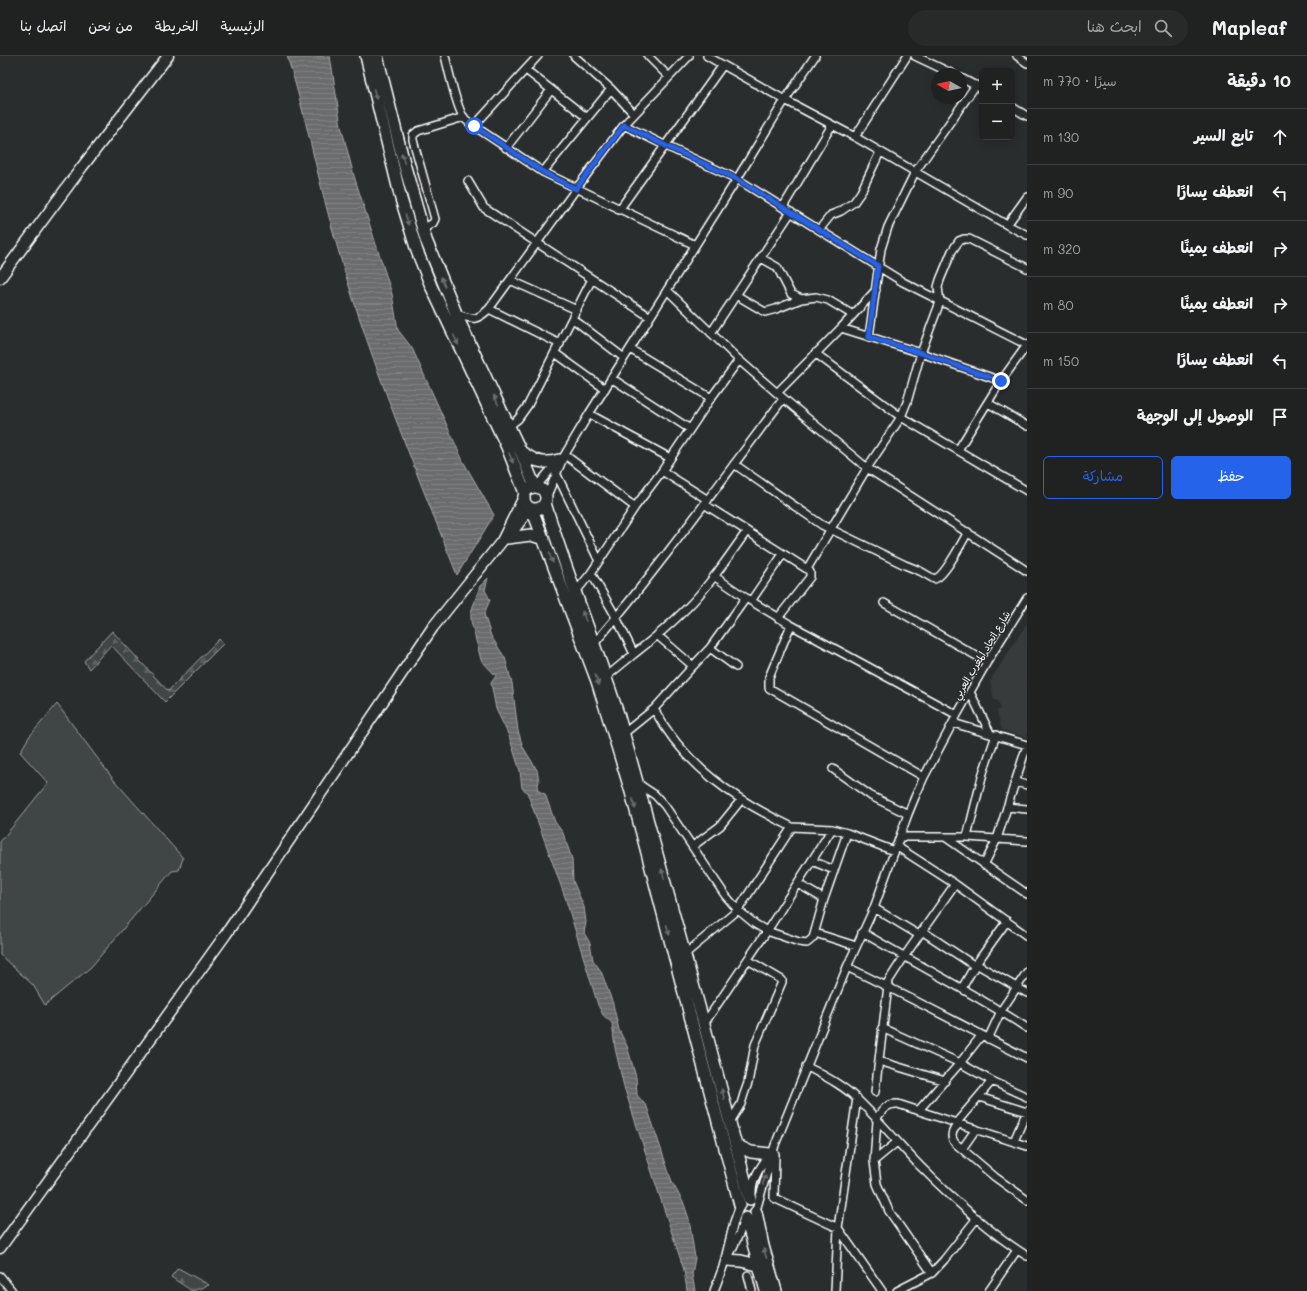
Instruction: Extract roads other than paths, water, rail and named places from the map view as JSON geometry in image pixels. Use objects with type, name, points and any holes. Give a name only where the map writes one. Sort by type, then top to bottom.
[{"type":"main road","points":[[366,56],[401,199],[417,251],[431,286],[507,447],[530,491]]},
{"type":"main road","points":[[376,56],[423,229],[456,314],[528,467],[530,491],[526,504],[531,508],[544,538],[597,681],[631,792],[748,1208],[763,1246],[776,1291]]},
{"type":"main road","points":[[521,452],[533,460],[542,462],[550,462],[562,457]]},
{"type":"main road","points":[[530,491],[544,491],[545,501],[555,536],[606,677],[623,734],[685,954],[736,1145],[758,1265],[766,1291]]},
{"type":"main road","points":[[531,508],[539,508],[545,501]]},
{"type":"main road","points":[[504,540],[531,535],[544,538]]},
{"type":"main road","points":[[736,1145],[751,1152],[772,1151]]},
{"type":"main road","points":[[725,1263],[741,1261],[758,1265]]},
{"type":"street","points":[[0,278],[168,56]]},
{"type":"street","points":[[445,56],[450,80],[464,117],[474,126],[543,172],[695,246]]},
{"type":"street","points":[[474,126],[538,56]]},
{"type":"street","points":[[574,56],[611,89],[634,114]]},
{"type":"street","points":[[648,56],[669,77]]},
{"type":"street","points":[[456,314],[472,318],[480,317],[489,309],[624,125],[689,56]]},
{"type":"street","points":[[707,56],[855,137],[1007,225],[1027,235]]},
{"type":"street","points":[[545,501],[562,457],[785,100],[815,56]]},
{"type":"street","points":[[855,137],[907,56]]},
{"type":"street","points":[[915,56],[940,68]]},
{"type":"street","points":[[1017,56],[1027,63]]},
{"type":"street","points":[[619,210],[723,66]]},
{"type":"street","points":[[526,70],[586,118]]},
{"type":"street","points":[[869,337],[878,266],[881,249],[888,227],[915,172],[979,87],[967,81]]},
{"type":"street","points":[[543,172],[611,89]]},
{"type":"street","points":[[506,148],[551,90]]},
{"type":"street","points":[[1015,109],[1027,116]]},
{"type":"street","points":[[423,229],[433,223],[435,219],[413,140],[414,135],[418,131],[464,117]]},
{"type":"street","points":[[624,125],[737,179],[903,282],[1027,345],[1001,381],[958,450]]},
{"type":"street","points":[[783,207],[832,125]]},
{"type":"street","points":[[819,230],[831,215],[841,211],[854,202],[861,192],[880,152]]},
{"type":"street","points":[[468,181],[484,208],[650,317]]},
{"type":"street","points":[[1007,225],[1027,197]]},
{"type":"street","points":[[711,333],[791,212]]},
{"type":"street","points":[[807,569],[867,468],[901,417],[907,402],[921,353],[940,302],[938,287],[942,274],[952,251],[959,241],[969,239],[1027,268]]},
{"type":"street","points":[[761,258],[777,267],[791,294],[801,299]]},
{"type":"street","points":[[509,426],[518,419],[528,405],[556,353],[592,279]]},
{"type":"street","points":[[510,280],[577,310]]},
{"type":"street","points":[[667,290],[739,360],[776,393],[867,468],[1027,571]]},
{"type":"street","points":[[776,393],[841,328],[876,290]]},
{"type":"street","points":[[736,295],[765,312],[801,299],[816,297],[828,300],[853,315]]},
{"type":"street","points":[[489,309],[560,344]]},
{"type":"street","points":[[573,319],[624,358]]},
{"type":"street","points":[[841,328],[921,353],[1001,381]]},
{"type":"street","points":[[630,349],[711,398]]},
{"type":"street","points":[[556,353],[604,389]]},
{"type":"street","points":[[815,353],[901,417],[1027,491]]},
{"type":"street","points":[[576,593],[739,360]]},
{"type":"street","points":[[611,378],[690,429]]},
{"type":"street","points":[[594,644],[706,502],[784,399]]},
{"type":"street","points":[[988,403],[1027,426]]},
{"type":"street","points":[[589,414],[670,458]]},
{"type":"street","points":[[504,540],[530,491],[562,457]]},
{"type":"street","points":[[562,457],[635,507]]},
{"type":"street","points":[[734,464],[822,525],[936,579],[940,577],[968,532]]},
{"type":"street","points":[[662,471],[747,531],[810,572],[810,577],[778,618]]},
{"type":"street","points":[[556,473],[599,561]]},
{"type":"street","points":[[0,1248],[226,934],[433,627],[531,508]]},
{"type":"street","points":[[606,677],[688,607],[714,576],[747,531]]},
{"type":"street","points":[[623,734],[654,709],[710,648],[783,554]]},
{"type":"street","points":[[591,573],[616,617],[634,654]]},
{"type":"street","points":[[714,576],[790,625],[957,715]]},
{"type":"street","name":"شارع اتحاد المغرب العربي","points":[[772,1151],[847,967],[874,908],[908,814],[924,777],[987,662],[1027,598]]},
{"type":"street","points":[[884,604],[987,662]]},
{"type":"street","points":[[790,625],[769,677],[769,688],[924,777]]},
{"type":"street","points":[[657,635],[694,666]]},
{"type":"street","points":[[710,648],[736,667]]},
{"type":"street","points":[[967,837],[993,734],[970,692]]},
{"type":"street","points":[[654,709],[672,737],[713,780],[765,815],[792,827],[832,829],[895,849],[955,884],[1027,936]]},
{"type":"street","points":[[953,723],[1027,745],[997,839],[984,865]]},
{"type":"street","points":[[833,769],[871,796],[908,814]]},
{"type":"street","points":[[637,782],[655,795],[665,806],[693,846],[724,895],[738,910],[755,924],[767,931],[799,942],[805,943],[811,940],[815,933],[824,899],[847,833]]},
{"type":"street","points":[[1015,782],[1027,786]]},
{"type":"street","points":[[693,846],[720,826],[741,800]]},
{"type":"street","points":[[1007,807],[1027,809]]},
{"type":"street","points":[[685,954],[738,910],[792,827]]},
{"type":"street","points":[[704,1024],[798,884],[832,829]]},
{"type":"street","points":[[900,837],[967,837],[1027,841]]},
{"type":"street","points":[[944,837],[1027,894]]},
{"type":"street","points":[[812,861],[834,870]]},
{"type":"street","points":[[798,884],[824,899]]},
{"type":"street","points":[[875,1092],[887,986],[904,957],[955,884]]},
{"type":"street","points":[[874,908],[976,965],[1018,986],[1027,993]]},
{"type":"street","points":[[962,988],[976,965],[1007,921]]},
{"type":"street","points":[[862,932],[904,957],[962,988],[1027,1028]]},
{"type":"street","points":[[815,933],[856,946]]},
{"type":"street","points":[[730,1122],[741,1104],[748,1083],[755,1045],[782,982],[782,980],[775,975],[748,960]]},
{"type":"street","points":[[847,967],[1027,1058]]},
{"type":"street","points":[[919,1110],[985,1037],[1027,972]]},
{"type":"street","points":[[882,1028],[960,1063],[1027,1098]]},
{"type":"street","points":[[879,1061],[945,1081]]},
{"type":"street","points":[[806,1066],[837,1084],[857,1098],[921,1167],[977,1218],[1016,1250],[1027,1256]]},
{"type":"street","points":[[992,1081],[954,1128],[952,1137],[962,1149],[995,1177],[1027,1200]]},
{"type":"street","points":[[979,1097],[1027,1111],[1014,1141]]},
{"type":"street","points":[[835,1291],[838,1228],[857,1098]]},
{"type":"street","points":[[932,1273],[889,1211],[877,1184],[874,1173],[876,1120],[890,1104],[898,1104],[1027,1146]]},
{"type":"street","points":[[962,1149],[976,1129]]},
{"type":"street","points":[[874,1161],[897,1142]]},
{"type":"street","points":[[714,1291],[725,1263],[734,1222],[748,1208],[772,1151]]},
{"type":"street","points":[[772,1151],[774,1198],[838,1228],[882,1291]]},
{"type":"street","points":[[897,1291],[932,1273],[977,1218]]},
{"type":"street","points":[[988,1291],[1016,1250]]},
{"type":"street","points":[[748,1275],[752,1291]]},
{"type":"street","points":[[0,1276],[12,1291]]}]
